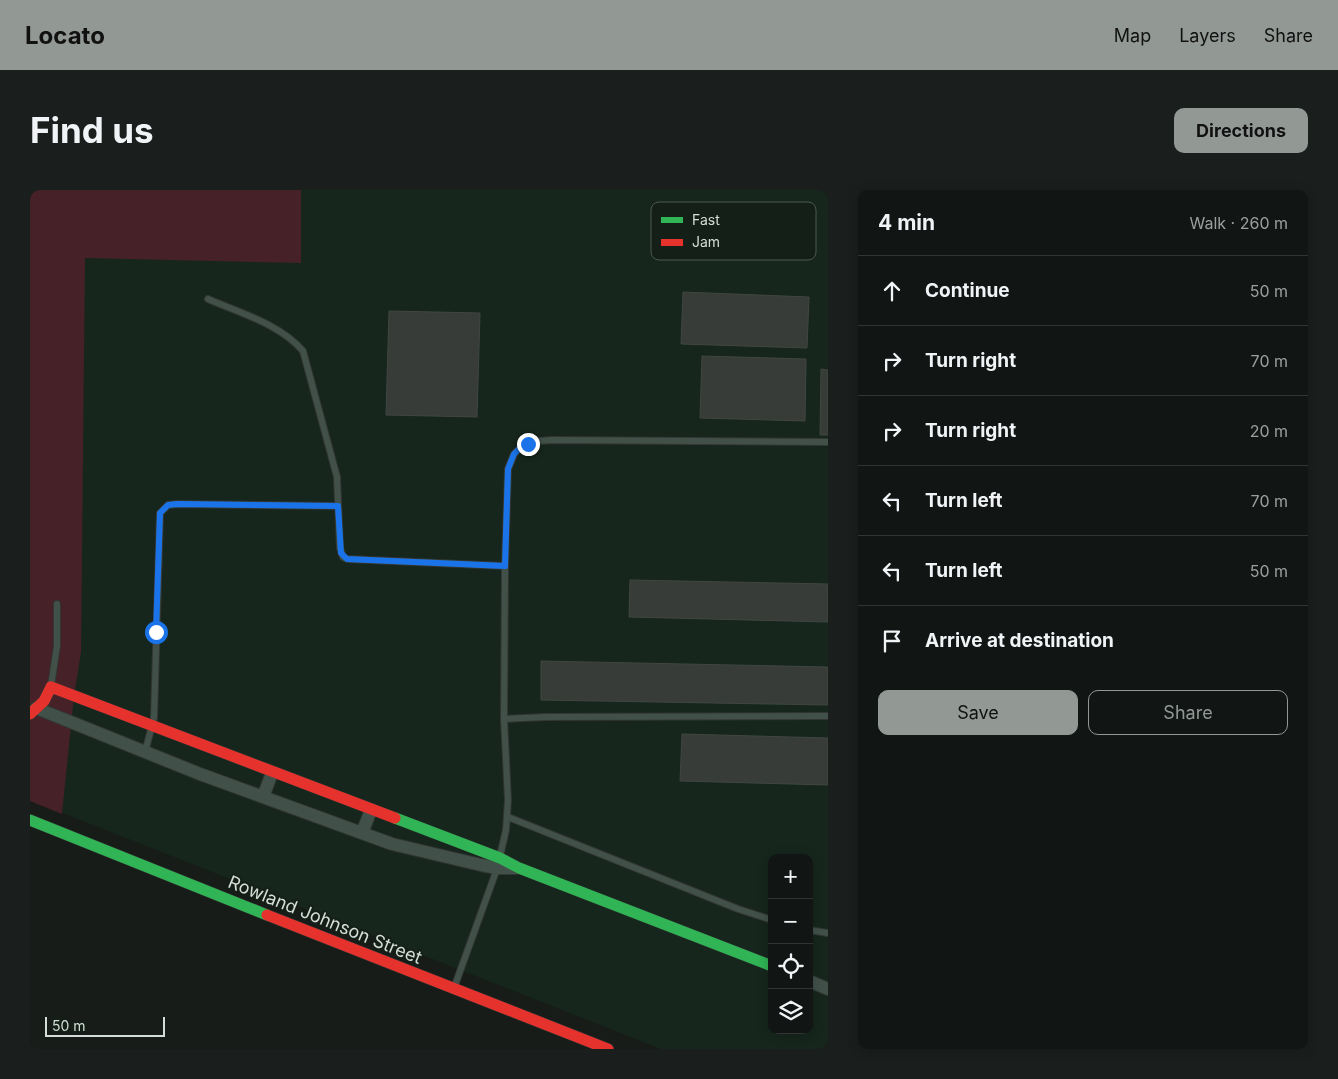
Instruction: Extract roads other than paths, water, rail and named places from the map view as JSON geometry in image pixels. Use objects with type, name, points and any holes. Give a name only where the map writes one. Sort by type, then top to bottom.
[{"type":"street","points":[[499,863],[371,810],[51,687],[44,701],[33,711],[399,846],[519,868],[768,964]]},
{"type":"street","points":[[263,797],[272,773]]},
{"type":"street","points":[[362,833],[371,810]]},
{"type":"street","name":"Rowland Johnson Street","points":[[30,820],[454,990],[608,1049]]},
{"type":"street","points":[[813,983],[828,989]]},
{"type":"lane","points":[[208,299],[275,328],[296,343],[303,351],[336,472],[341,553],[347,559],[505,566]]},
{"type":"lane","points":[[454,990],[499,863],[508,817],[504,719],[505,566],[508,469],[514,454],[521,447],[528,444],[552,440],[828,442]]},
{"type":"lane","points":[[145,752],[154,718],[156,696],[160,513],[168,505],[177,504],[338,506]]},
{"type":"lane","points":[[51,687],[57,646],[58,604]]},
{"type":"lane","points":[[504,719],[555,717],[828,716]]},
{"type":"lane","points":[[508,817],[738,909],[768,919]]},
{"type":"lane","points":[[813,931],[828,933]]}]
